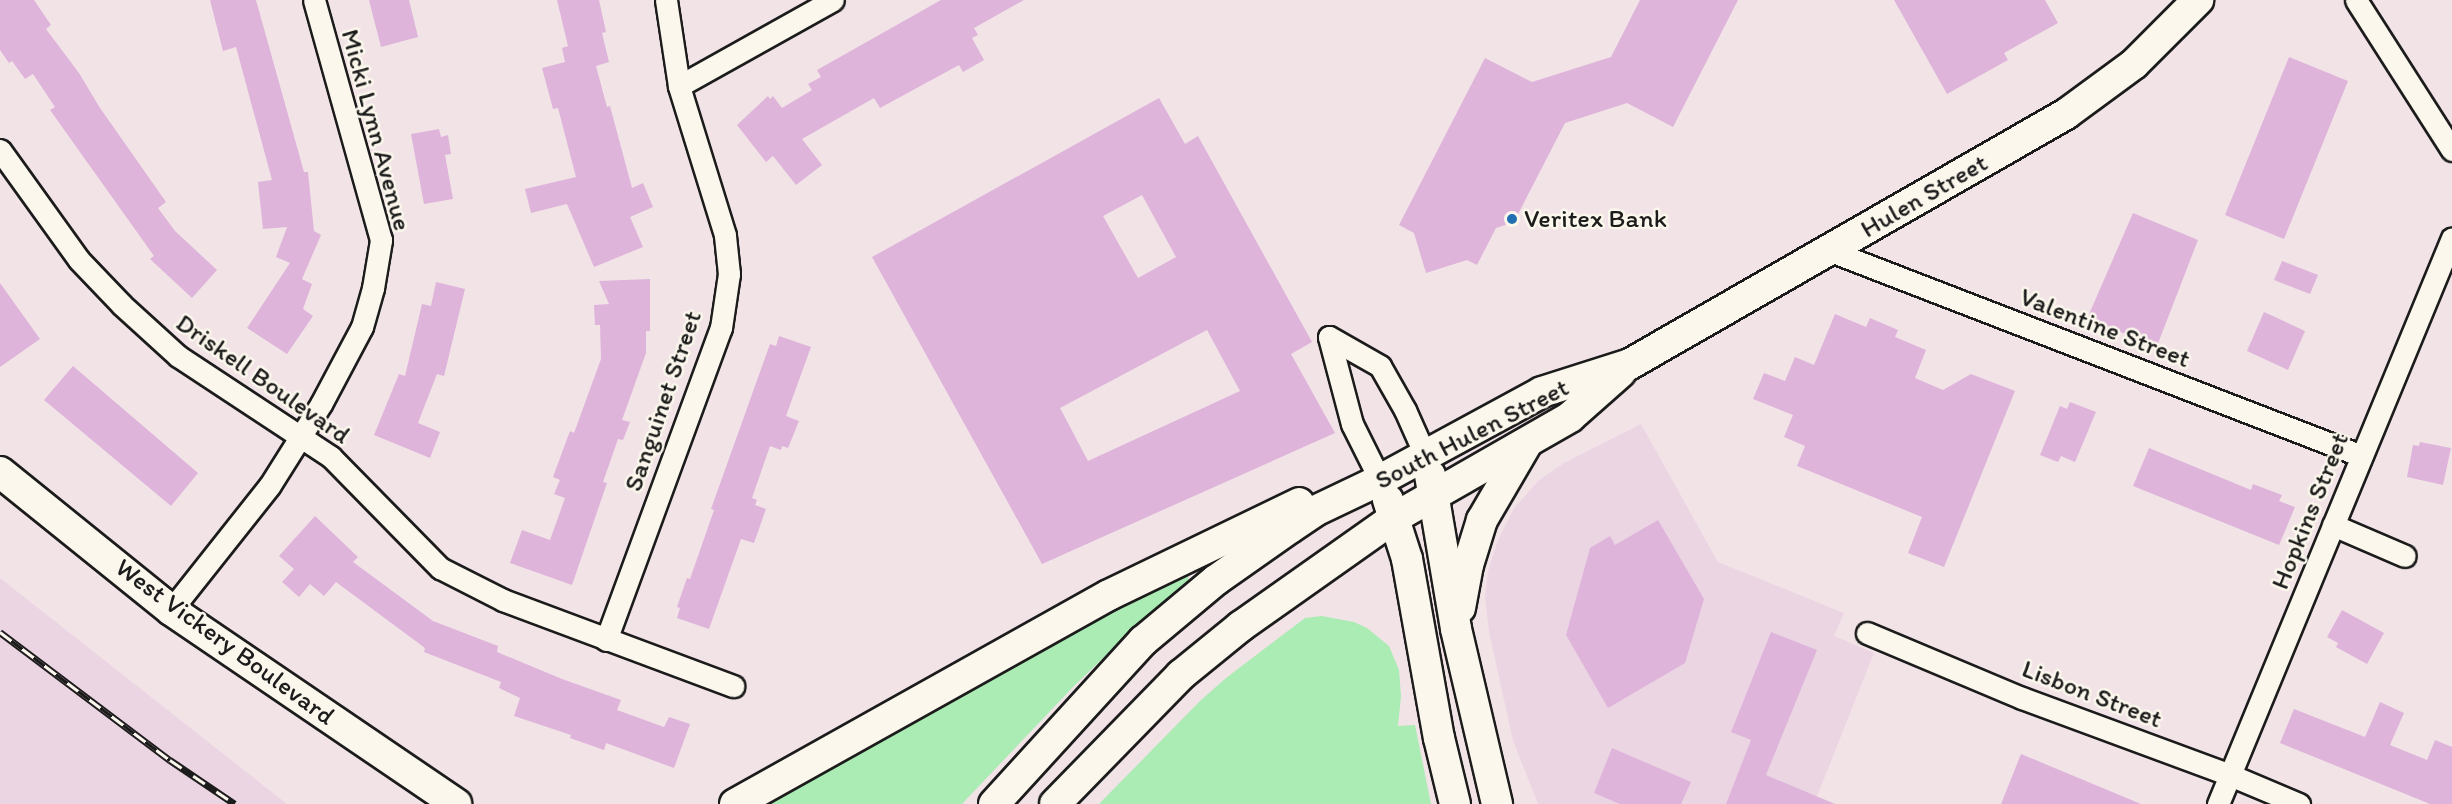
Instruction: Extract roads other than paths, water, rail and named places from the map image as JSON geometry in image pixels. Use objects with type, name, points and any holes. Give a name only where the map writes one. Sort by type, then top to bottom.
[{"type":"main road","name":"Hulen Street","points":[[1629,364],[2066,114],[2134,64],[2198,0]]},
{"type":"main road","name":"South Hulen Street","points":[[1056,804],[1138,717],[1203,656],[1241,626],[1394,518],[1570,417],[1629,364]]},
{"type":"main road","name":"South Hulen Street","points":[[994,804],[1143,641],[1207,587],[1315,511],[1380,480],[1542,392],[1629,364]]},
{"type":"main road","points":[[1456,628],[1468,565],[1482,520],[1527,442]]},
{"type":"main road","points":[[1425,455],[1434,494],[1456,628],[1497,804]]},
{"type":"main road","name":"West Vickery Boulevard","points":[[0,472],[171,610],[456,804]]},
{"type":"main road","points":[[735,804],[1109,595],[1313,496],[1380,480],[1407,559],[1439,738],[1455,804]]},
{"type":"street","name":"Micki Lynn Avenue","points":[[171,610],[270,485],[300,438],[362,327],[374,288],[381,240],[314,0]]},
{"type":"street","name":"Sanguinet Street","points":[[606,640],[721,328],[729,274],[725,235],[679,86],[666,0]]},
{"type":"street","points":[[679,86],[833,0]]},
{"type":"street","points":[[2356,0],[2452,150]]},
{"type":"street","name":"Driskell Boulevard","points":[[0,150],[79,260],[122,305],[178,356],[332,457],[440,568],[503,600],[733,686]]},
{"type":"street","name":"Hopkins Street","points":[[2218,804],[2452,238]]},
{"type":"street","name":"Valentine Street","points":[[1828,250],[2361,456]]},
{"type":"street","points":[[1380,480],[1352,424],[1329,337],[1380,366],[1405,410],[1425,455]]},
{"type":"street","points":[[2333,525],[2404,556]]},
{"type":"street","name":"Lisbon Street","points":[[1867,633],[2022,698],[2230,775],[2299,804]]},
{"type":"railway","points":[[0,632],[170,760],[235,804]]},
{"type":"place","name":"Veritex Bank","points":[[1512,219]]}]
